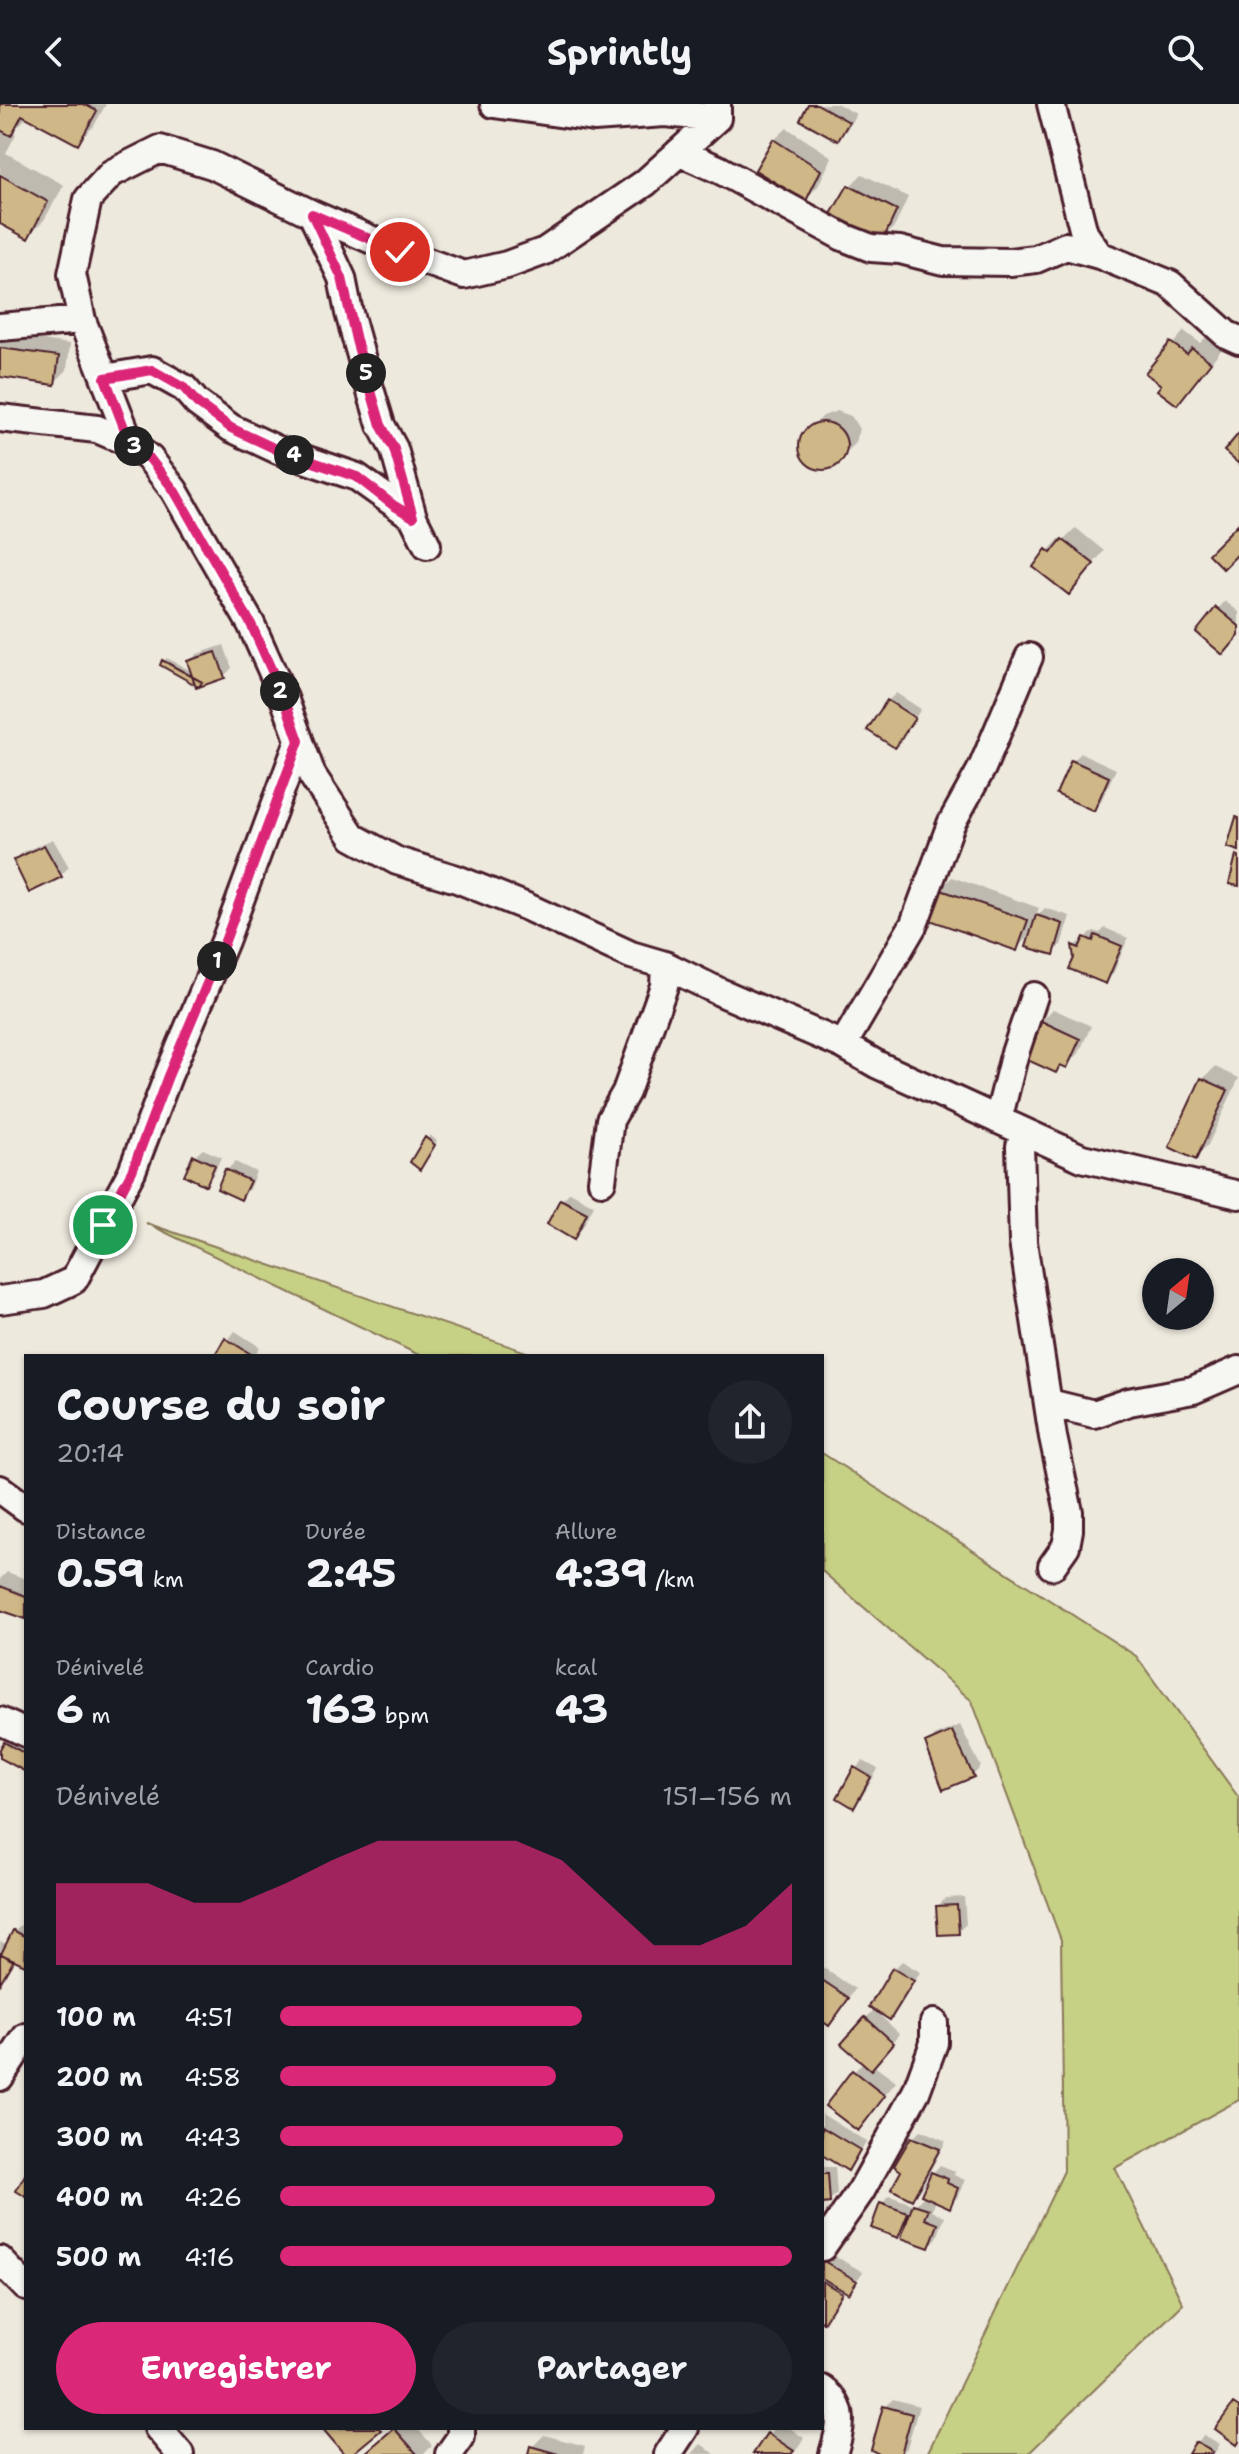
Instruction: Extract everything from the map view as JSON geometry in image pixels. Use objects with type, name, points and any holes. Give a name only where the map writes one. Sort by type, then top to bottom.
[{"type":"street","points":[[494,104],[594,118],[717,111]]},
{"type":"street","points":[[1051,104],[1084,233],[1099,255]]},
{"type":"street","points":[[130,443],[82,320],[72,274],[88,199],[112,173],[160,149],[212,165],[312,214],[400,252],[464,275],[507,265],[545,251],[645,183],[717,111]]},
{"type":"street","points":[[679,152],[720,170],[843,237],[871,248],[900,250],[943,261],[1010,262],[1036,259],[1066,246],[1099,255],[1170,284],[1226,334],[1239,340]]},
{"type":"street","points":[[312,214],[342,278],[378,414],[394,449],[413,517],[427,545]]},
{"type":"street","points":[[0,327],[82,320]]},
{"type":"street","points":[[105,378],[152,370],[184,388],[197,403],[231,428],[278,450],[357,477],[413,517]]},
{"type":"street","points":[[0,418],[97,429],[130,443],[150,459],[174,490],[251,624],[284,698],[312,775],[353,837],[397,861],[457,879],[631,955],[665,965],[1082,1158],[1239,1195]]},
{"type":"street","points":[[843,1045],[914,924],[951,824],[982,768],[1029,657]]},
{"type":"street","points":[[0,1300],[44,1294],[74,1280],[89,1253],[132,1171],[225,941],[299,741]]},
{"type":"street","points":[[602,1181],[610,1120],[626,1092],[660,999],[665,965]]},
{"type":"street","points":[[998,1120],[1014,1056],[1034,996]]},
{"type":"street","points":[[1025,1134],[1020,1146],[1023,1242],[1053,1437],[1069,1512],[1066,1546],[1052,1566]]},
{"type":"street","points":[[1049,1403],[1094,1414],[1129,1402],[1193,1390],[1239,1370]]},
{"type":"street","points":[[0,1489],[24,1507]]},
{"type":"street","points":[[0,1721],[24,1732]]},
{"type":"street","points":[[824,2244],[861,2191],[916,2092],[934,2043],[934,2023]]},
{"type":"street","points":[[0,2077],[24,2040]]},
{"type":"street","points":[[0,2260],[24,2285]]},
{"type":"street","points":[[824,2391],[832,2397],[839,2411],[841,2427],[833,2454]]},
{"type":"street","points":[[160,2430],[180,2454]]},
{"type":"street","points":[[449,2454],[461,2437],[461,2430]]},
{"type":"street","points":[[668,2454],[684,2430]]},
{"type":"green space","points":[[146,1223],[532,1354],[417,1354]]},
{"type":"green space","points":[[824,1454],[1136,1656],[1239,1798],[1239,2100],[1115,2168],[1183,2304],[1028,2454],[927,2454],[1064,2171],[1061,1940],[972,1701],[824,1573]]},
{"type":"building","points":[[0,104],[84,104],[97,111],[78,145],[22,115],[11,136],[0,130]]},
{"type":"building","points":[[808,104],[817,104],[849,122],[838,141],[800,120]]},
{"type":"building","points":[[773,139],[821,170],[806,201],[755,170]]},
{"type":"building","points":[[0,175],[48,202],[28,239],[0,224]]},
{"type":"building","points":[[848,185],[897,210],[883,240],[831,214]]},
{"type":"building","points":[[1170,342],[1187,354],[1192,348],[1211,362],[1177,405],[1157,390],[1161,385],[1145,373]]},
{"type":"building","points":[[0,348],[59,356],[55,385],[0,377]]},
{"type":"building","points":[[823,422],[840,429],[847,446],[840,463],[823,470],[806,463],[799,446],[806,429]]},
{"type":"building","points":[[1239,433],[1239,464],[1224,451]]},
{"type":"building","points":[[1239,523],[1239,553],[1223,569],[1208,554]]},
{"type":"building","points":[[1062,539],[1094,564],[1069,595],[1033,567],[1046,549],[1051,553]]},
{"type":"building","points":[[1216,607],[1239,626],[1239,636],[1223,655],[1196,632]]},
{"type":"building","points":[[216,652],[225,678],[196,688],[187,661]]},
{"type":"building","points":[[162,660],[202,682],[199,687],[160,665]]},
{"type":"building","points":[[887,700],[915,718],[895,748],[867,730]]},
{"type":"building","points":[[1071,760],[1109,777],[1094,811],[1056,794]]},
{"type":"building","points":[[1236,817],[1239,818],[1239,851],[1227,847]]},
{"type":"building","points":[[44,845],[62,877],[29,893],[13,860]]},
{"type":"building","points":[[1236,855],[1239,856],[1239,886],[1229,884]]},
{"type":"building","points":[[938,889],[1028,920],[1017,951],[927,919]]},
{"type":"building","points":[[1036,915],[1063,924],[1054,955],[1026,947]]},
{"type":"building","points":[[1095,935],[1122,946],[1106,984],[1069,969],[1074,958],[1072,945],[1079,948],[1084,937],[1093,941]]},
{"type":"building","points":[[1039,1020],[1080,1039],[1067,1068],[1060,1065],[1056,1073],[1023,1058]]},
{"type":"building","points":[[1201,1078],[1228,1090],[1196,1160],[1169,1147]]},
{"type":"building","points":[[425,1137],[435,1145],[420,1170],[410,1162]]},
{"type":"building","points":[[193,1155],[215,1165],[206,1186],[184,1175]]},
{"type":"building","points":[[225,1169],[250,1181],[241,1200],[217,1189]]},
{"type":"building","points":[[560,1199],[587,1213],[574,1240],[547,1224]]},
{"type":"building","points":[[225,1338],[251,1354],[215,1354]]},
{"type":"building","points":[[0,1586],[24,1595],[24,1618],[0,1610]]},
{"type":"building","points":[[952,1731],[974,1777],[943,1790],[925,1743]]},
{"type":"building","points":[[4,1742],[24,1753],[24,1771],[0,1758]]},
{"type":"building","points":[[854,1767],[871,1777],[854,1808],[837,1798]]},
{"type":"building","points":[[957,1905],[959,1934],[938,1935],[936,1906]]},
{"type":"building","points":[[13,1930],[24,1936],[24,1965],[1,1954]]},
{"type":"building","points":[[0,1953],[13,1961],[0,1983]]},
{"type":"building","points":[[892,1968],[914,1981],[890,2020],[869,2007]]},
{"type":"building","points":[[824,1981],[849,1998],[829,2026],[824,2022]]},
{"type":"building","points":[[865,2017],[894,2043],[871,2070],[841,2044]]},
{"type":"building","points":[[852,2070],[885,2096],[858,2131],[825,2106]]},
{"type":"building","points":[[824,2128],[860,2150],[848,2171],[824,2156]]},
{"type":"building","points":[[911,2137],[940,2149],[912,2200],[891,2189],[901,2171],[894,2166]]},
{"type":"building","points":[[931,2172],[948,2179],[947,2183],[958,2188],[950,2208],[921,2195]]},
{"type":"building","points":[[824,2174],[828,2174],[830,2203],[824,2204]]},
{"type":"building","points":[[24,2177],[24,2196],[16,2191]]},
{"type":"building","points":[[880,2203],[908,2213],[898,2238],[871,2228]]},
{"type":"building","points":[[913,2204],[929,2209],[925,2219],[938,2224],[929,2248],[901,2238]]},
{"type":"building","points":[[824,2261],[857,2281],[849,2294],[824,2279]]},
{"type":"building","points":[[824,2282],[842,2293],[824,2321]]},
{"type":"building","points":[[1233,2404],[1239,2408],[1237,2445],[1215,2429]]},
{"type":"building","points":[[883,2406],[912,2414],[901,2454],[879,2454],[871,2450]]},
{"type":"building","points":[[324,2430],[381,2430],[352,2454],[344,2454]]},
{"type":"building","points":[[392,2430],[396,2430],[417,2454],[364,2454]]},
{"type":"building","points":[[767,2433],[794,2451],[791,2454],[753,2454]]},
{"type":"building","points":[[1195,2442],[1213,2452],[1212,2454],[1188,2454]]},
{"type":"building","points":[[530,2446],[558,2454],[528,2454]]},
{"type":"route","points":[[103,1225],[132,1171],[225,941],[299,741],[284,698],[251,624],[174,490],[150,459],[130,443],[105,378],[152,370],[184,388],[197,403],[231,428],[278,450],[357,477],[413,517],[394,449],[381,425],[342,278],[312,214],[400,252]]}]
